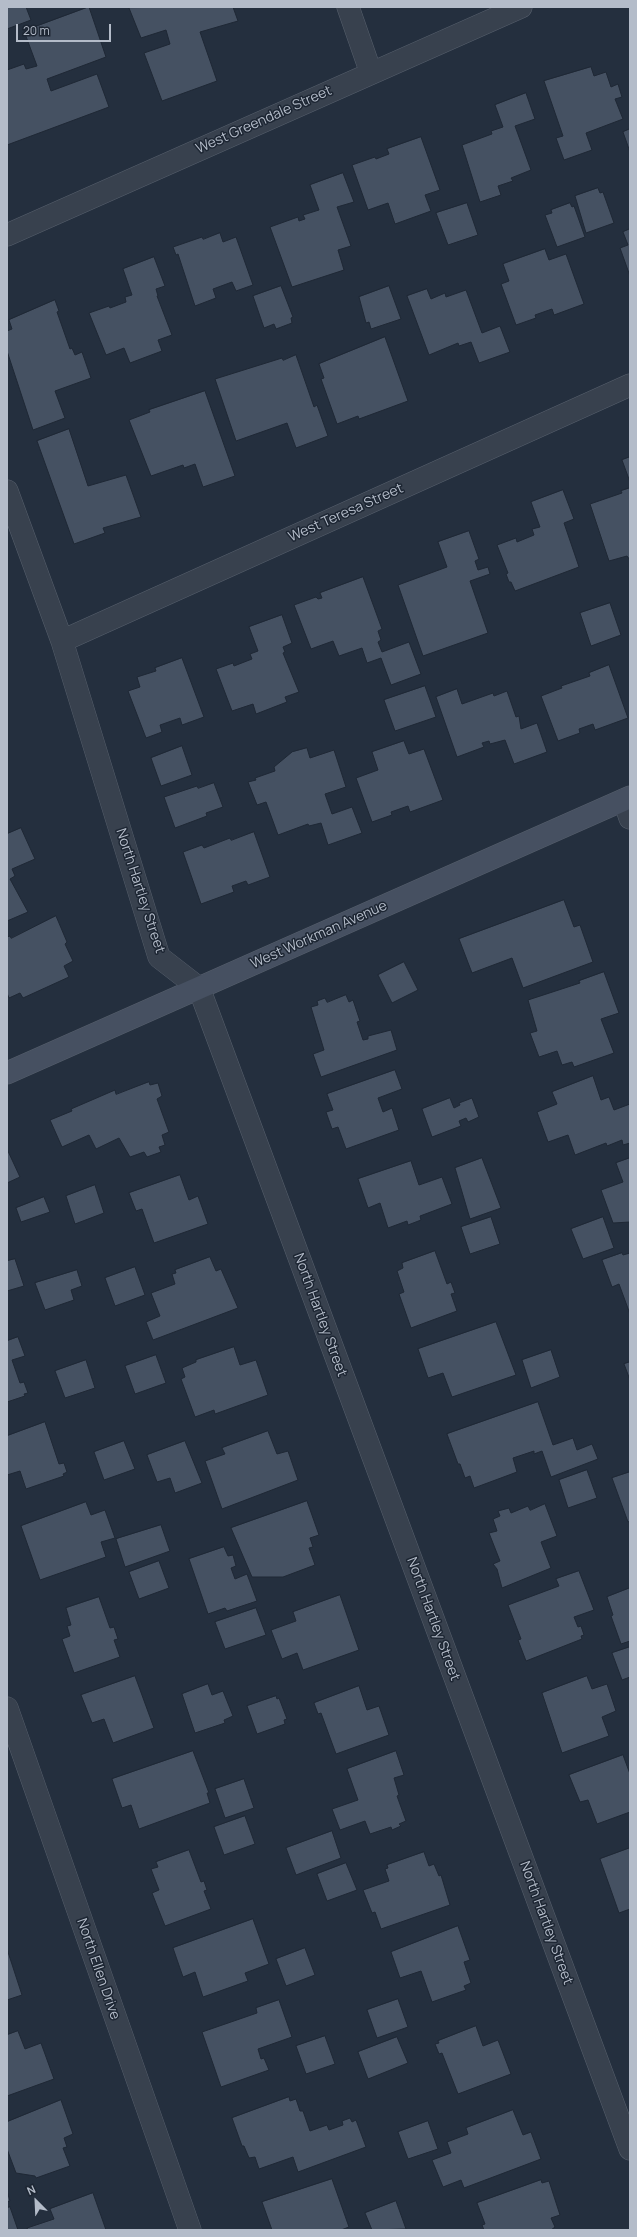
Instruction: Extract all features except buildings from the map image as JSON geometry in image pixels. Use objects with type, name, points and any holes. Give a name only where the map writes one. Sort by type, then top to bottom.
[{"type":"street","points":[[348,7],[371,73]]},
{"type":"street","name":"West Greendale Street","points":[[7,234],[521,7]]},
{"type":"street","name":"West Teresa Street","points":[[62,641],[630,385]]},
{"type":"street","name":"North Hartley Street","points":[[7,491],[62,641],[159,957],[199,988],[630,2149]]},
{"type":"street","name":"West Workman Avenue","points":[[7,1073],[199,988],[628,805]]},
{"type":"street","name":"North Ellen Drive","points":[[7,1708],[190,2230]]}]
